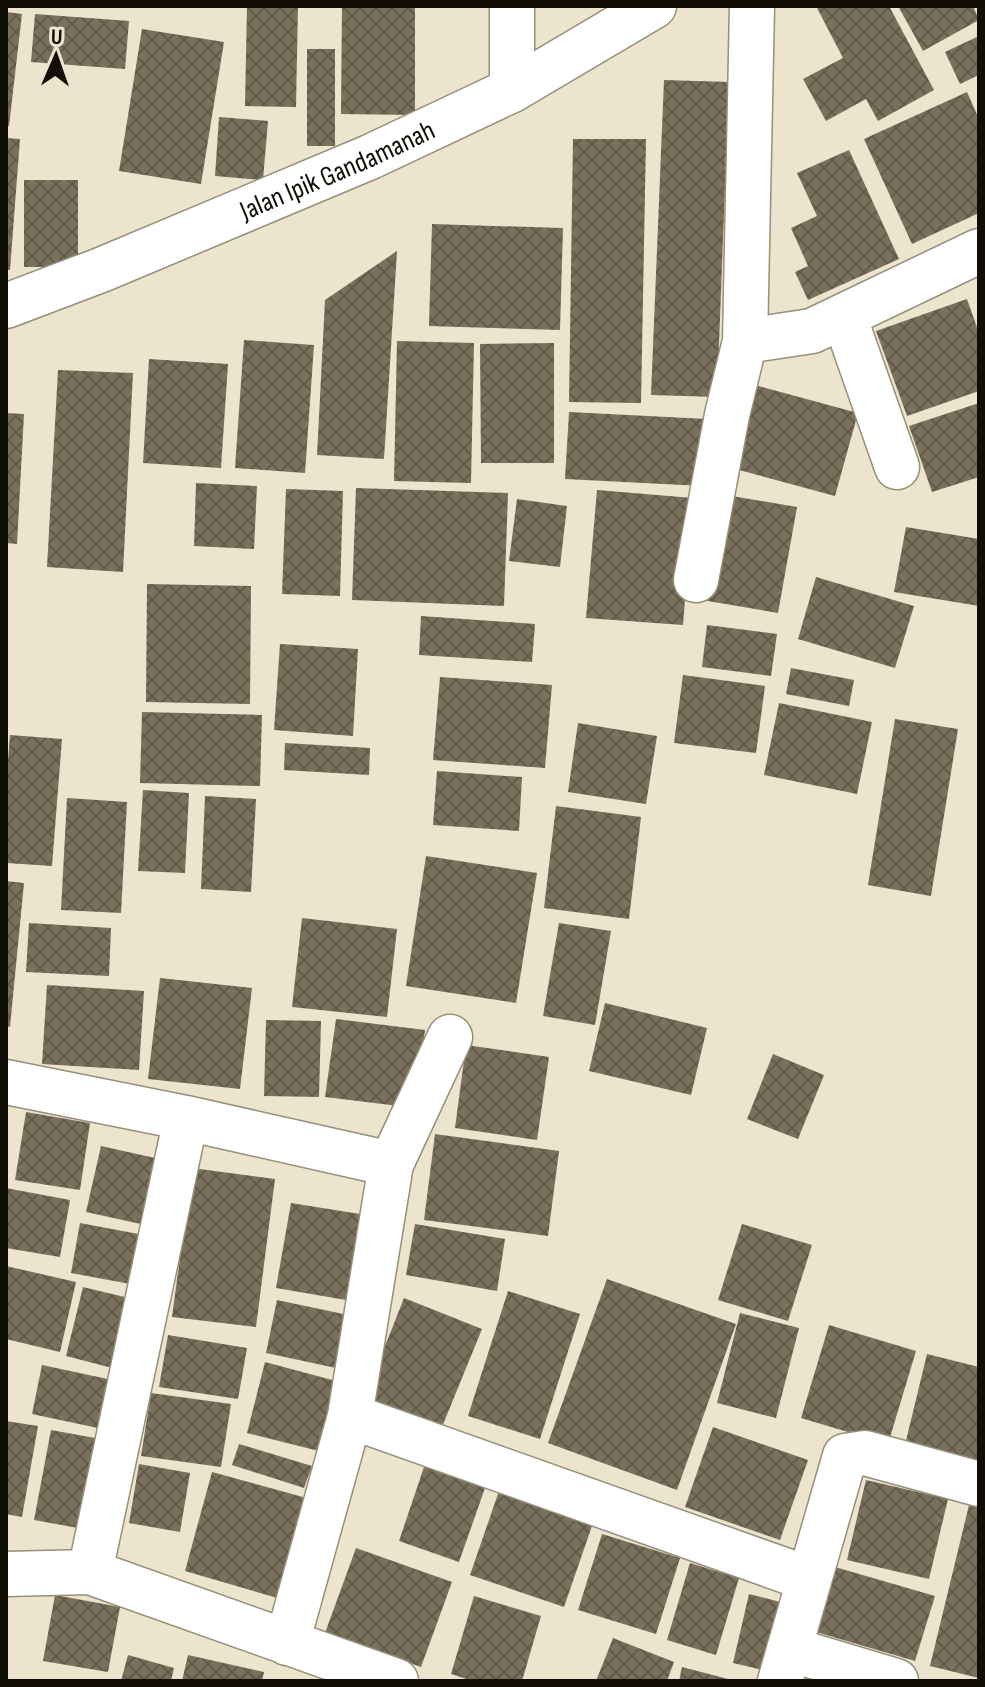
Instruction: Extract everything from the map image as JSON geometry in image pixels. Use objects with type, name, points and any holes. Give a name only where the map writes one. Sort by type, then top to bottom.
[{"type":"street","points":[[512,6],[512,90]]},
{"type":"street","name":"Jalan Ipik Gandamanah","points":[[6,306],[101,270],[370,157],[512,90],[654,6]]},
{"type":"street","points":[[696,580],[727,415],[745,341],[752,6]]},
{"type":"street","points":[[745,341],[812,331],[979,251]]},
{"type":"street","points":[[844,316],[897,467]]},
{"type":"street","points":[[287,1643],[350,1416],[391,1164],[450,1037]]},
{"type":"street","points":[[6,1082],[391,1164]]},
{"type":"street","points":[[90,1572],[186,1118]]},
{"type":"street","points":[[350,1416],[809,1579]]},
{"type":"street","points":[[896,1681],[785,1665],[845,1456],[865,1453],[979,1484]]},
{"type":"street","points":[[6,1574],[90,1572],[396,1681]]},
{"type":"building","points":[[247,6],[298,6],[296,107],[245,106]]},
{"type":"building","points":[[342,6],[415,6],[415,115],[341,114]]},
{"type":"building","points":[[816,6],[889,6],[934,90],[878,121],[866,99],[826,121],[803,79],[843,58]]},
{"type":"building","points":[[898,6],[973,6],[979,20],[923,51]]},
{"type":"building","points":[[6,12],[22,14],[9,126],[6,126]]},
{"type":"building","points":[[35,14],[129,21],[125,69],[31,62]]},
{"type":"building","points":[[142,29],[224,42],[201,184],[119,171]]},
{"type":"building","points":[[979,36],[979,75],[960,84],[945,52]]},
{"type":"building","points":[[307,49],[335,49],[335,146],[307,146]]},
{"type":"building","points":[[664,80],[729,82],[717,397],[651,395]]},
{"type":"building","points":[[967,92],[979,119],[979,213],[912,244],[864,139]]},
{"type":"building","points":[[219,117],[268,121],[263,180],[215,176]]},
{"type":"building","points":[[6,138],[20,139],[10,270],[6,270]]},
{"type":"building","points":[[573,139],[646,139],[641,403],[569,402]]},
{"type":"building","points":[[849,150],[899,259],[808,300],[795,272],[808,266],[791,228],[817,216],[797,173]]},
{"type":"building","points":[[24,180],[78,180],[78,267],[24,267]]},
{"type":"building","points":[[432,224],[563,228],[560,330],[429,326]]},
{"type":"building","points":[[397,251],[384,459],[317,455],[325,300]]},
{"type":"building","points":[[967,299],[979,333],[979,391],[907,416],[876,331]]},
{"type":"building","points":[[244,340],[314,345],[305,473],[235,468]]},
{"type":"building","points":[[397,341],[474,343],[471,483],[394,481]]},
{"type":"building","points":[[554,343],[554,463],[481,463],[480,344]]},
{"type":"building","points":[[149,359],[228,364],[221,468],[143,463]]},
{"type":"building","points":[[58,370],[133,373],[123,572],[47,567]]},
{"type":"building","points":[[755,385],[858,413],[835,496],[732,468]]},
{"type":"building","points":[[979,403],[979,477],[932,492],[909,426]]},
{"type":"building","points":[[569,412],[707,419],[703,486],[565,479]]},
{"type":"building","points":[[6,413],[24,414],[17,544],[6,543]]},
{"type":"building","points":[[196,483],[257,486],[254,549],[194,546]]},
{"type":"building","points":[[356,488],[508,493],[504,606],[352,600]]},
{"type":"building","points":[[286,489],[343,491],[340,596],[282,594]]},
{"type":"building","points":[[597,490],[693,498],[683,625],[586,618]]},
{"type":"building","points":[[720,494],[797,507],[778,613],[702,600]]},
{"type":"building","points":[[517,499],[567,506],[560,567],[509,561]]},
{"type":"building","points":[[906,527],[979,539],[979,606],[894,592]]},
{"type":"building","points":[[816,577],[914,606],[895,668],[798,639]]},
{"type":"building","points":[[147,584],[251,586],[250,704],[146,702]]},
{"type":"building","points":[[421,616],[535,624],[532,662],[419,655]]},
{"type":"building","points":[[707,625],[777,634],[771,676],[702,667]]},
{"type":"building","points":[[280,644],[358,649],[353,736],[274,730]]},
{"type":"building","points":[[791,668],[854,680],[849,706],[786,694]]},
{"type":"building","points":[[683,675],[765,686],[756,753],[674,743]]},
{"type":"building","points":[[440,677],[552,685],[545,768],[433,760]]},
{"type":"building","points":[[779,703],[872,722],[857,794],[764,775]]},
{"type":"building","points":[[142,712],[262,715],[260,786],[140,783]]},
{"type":"building","points":[[895,719],[958,729],[931,896],[868,885]]},
{"type":"building","points":[[578,723],[657,736],[646,804],[568,792]]},
{"type":"building","points":[[10,735],[62,739],[52,866],[6,863],[6,786]]},
{"type":"building","points":[[285,743],[370,748],[369,775],[284,770]]},
{"type":"building","points":[[437,771],[522,777],[519,831],[433,825]]},
{"type":"building","points":[[143,790],[189,793],[185,873],[138,871]]},
{"type":"building","points":[[205,796],[256,799],[251,892],[201,889]]},
{"type":"building","points":[[67,798],[127,802],[121,913],[61,910]]},
{"type":"building","points":[[556,806],[641,817],[629,919],[544,908]]},
{"type":"building","points":[[426,856],[537,873],[516,1003],[406,986]]},
{"type":"building","points":[[6,881],[24,883],[10,1027],[6,1026]]},
{"type":"building","points":[[302,918],[397,929],[387,1017],[292,1007]]},
{"type":"building","points":[[29,923],[111,928],[109,976],[26,972]]},
{"type":"building","points":[[559,923],[611,931],[595,1025],[543,1016]]},
{"type":"building","points":[[160,978],[252,988],[240,1089],[148,1079]]},
{"type":"building","points":[[47,985],[144,991],[139,1070],[42,1064]]},
{"type":"building","points":[[605,1003],[707,1028],[691,1095],[589,1071]]},
{"type":"building","points":[[336,1019],[425,1030],[415,1108],[325,1097]]},
{"type":"building","points":[[266,1020],[321,1021],[319,1097],[264,1096]]},
{"type":"building","points":[[466,1045],[549,1057],[537,1140],[455,1128]]},
{"type":"building","points":[[773,1054],[824,1075],[798,1139],[747,1119]]},
{"type":"building","points":[[26,1112],[90,1123],[80,1190],[15,1180]]},
{"type":"building","points":[[435,1134],[559,1151],[548,1236],[424,1220]]},
{"type":"building","points":[[101,1146],[164,1160],[150,1226],[86,1212]]},
{"type":"building","points":[[192,1168],[275,1179],[256,1327],[172,1317]]},
{"type":"building","points":[[6,1188],[70,1200],[60,1257],[6,1248]]},
{"type":"building","points":[[291,1203],[360,1214],[346,1300],[276,1288]]},
{"type":"building","points":[[80,1223],[149,1236],[141,1286],[71,1273]]},
{"type":"building","points":[[415,1224],[505,1239],[497,1291],[406,1275]]},
{"type":"building","points":[[742,1224],[812,1245],[788,1321],[718,1300]]},
{"type":"building","points":[[6,1266],[76,1282],[60,1352],[6,1339]]},
{"type":"building","points":[[607,1279],[736,1324],[677,1490],[548,1443]]},
{"type":"building","points":[[83,1287],[137,1300],[120,1370],[66,1356]]},
{"type":"building","points":[[508,1291],[580,1314],[540,1439],[468,1416]]},
{"type":"building","points":[[404,1298],[482,1329],[442,1427],[365,1397]]},
{"type":"building","points":[[277,1300],[348,1315],[336,1368],[266,1353]]},
{"type":"building","points":[[740,1313],[799,1328],[776,1418],[717,1403]]},
{"type":"building","points":[[829,1325],[916,1351],[888,1444],[801,1418]]},
{"type":"building","points":[[168,1335],[247,1348],[238,1399],[159,1387]]},
{"type":"building","points":[[927,1354],[979,1367],[979,1468],[904,1449]]},
{"type":"building","points":[[265,1362],[336,1381],[319,1451],[247,1433]]},
{"type":"building","points":[[42,1365],[117,1381],[107,1430],[32,1414]]},
{"type":"building","points":[[151,1393],[231,1404],[221,1467],[141,1456]]},
{"type":"building","points":[[6,1421],[38,1426],[22,1517],[6,1514]]},
{"type":"building","points":[[713,1427],[808,1460],[780,1540],[685,1507]]},
{"type":"building","points":[[51,1430],[106,1440],[89,1530],[34,1520]]},
{"type":"building","points":[[239,1444],[312,1466],[304,1488],[232,1465]]},
{"type":"building","points":[[139,1464],[190,1473],[180,1532],[129,1523]]},
{"type":"building","points":[[424,1467],[485,1488],[459,1562],[399,1541]]},
{"type":"building","points":[[212,1472],[310,1499],[281,1599],[185,1571]]},
{"type":"building","points":[[866,1480],[948,1499],[929,1579],[847,1560]]},
{"type":"building","points":[[499,1491],[593,1523],[564,1607],[470,1575]]},
{"type":"building","points":[[969,1505],[979,1508],[979,1678],[930,1666]]},
{"type":"building","points":[[602,1534],[680,1558],[656,1634],[578,1610]]},
{"type":"building","points":[[356,1548],[452,1582],[421,1667],[325,1633]]},
{"type":"building","points":[[690,1563],[739,1578],[716,1655],[667,1640]]},
{"type":"building","points":[[835,1567],[935,1596],[915,1661],[816,1632]]},
{"type":"building","points":[[749,1594],[788,1604],[772,1672],[733,1663]]},
{"type":"building","points":[[55,1595],[120,1607],[108,1672],[43,1661]]},
{"type":"building","points":[[474,1596],[541,1616],[522,1681],[473,1681],[451,1674]]},
{"type":"building","points":[[613,1638],[674,1662],[667,1681],[596,1681]]},
{"type":"building","points":[[128,1655],[174,1668],[171,1681],[121,1681]]},
{"type":"building","points":[[188,1655],[264,1672],[262,1681],[182,1681]]},
{"type":"building","points":[[682,1667],[732,1680],[732,1681],[679,1681]]}]
